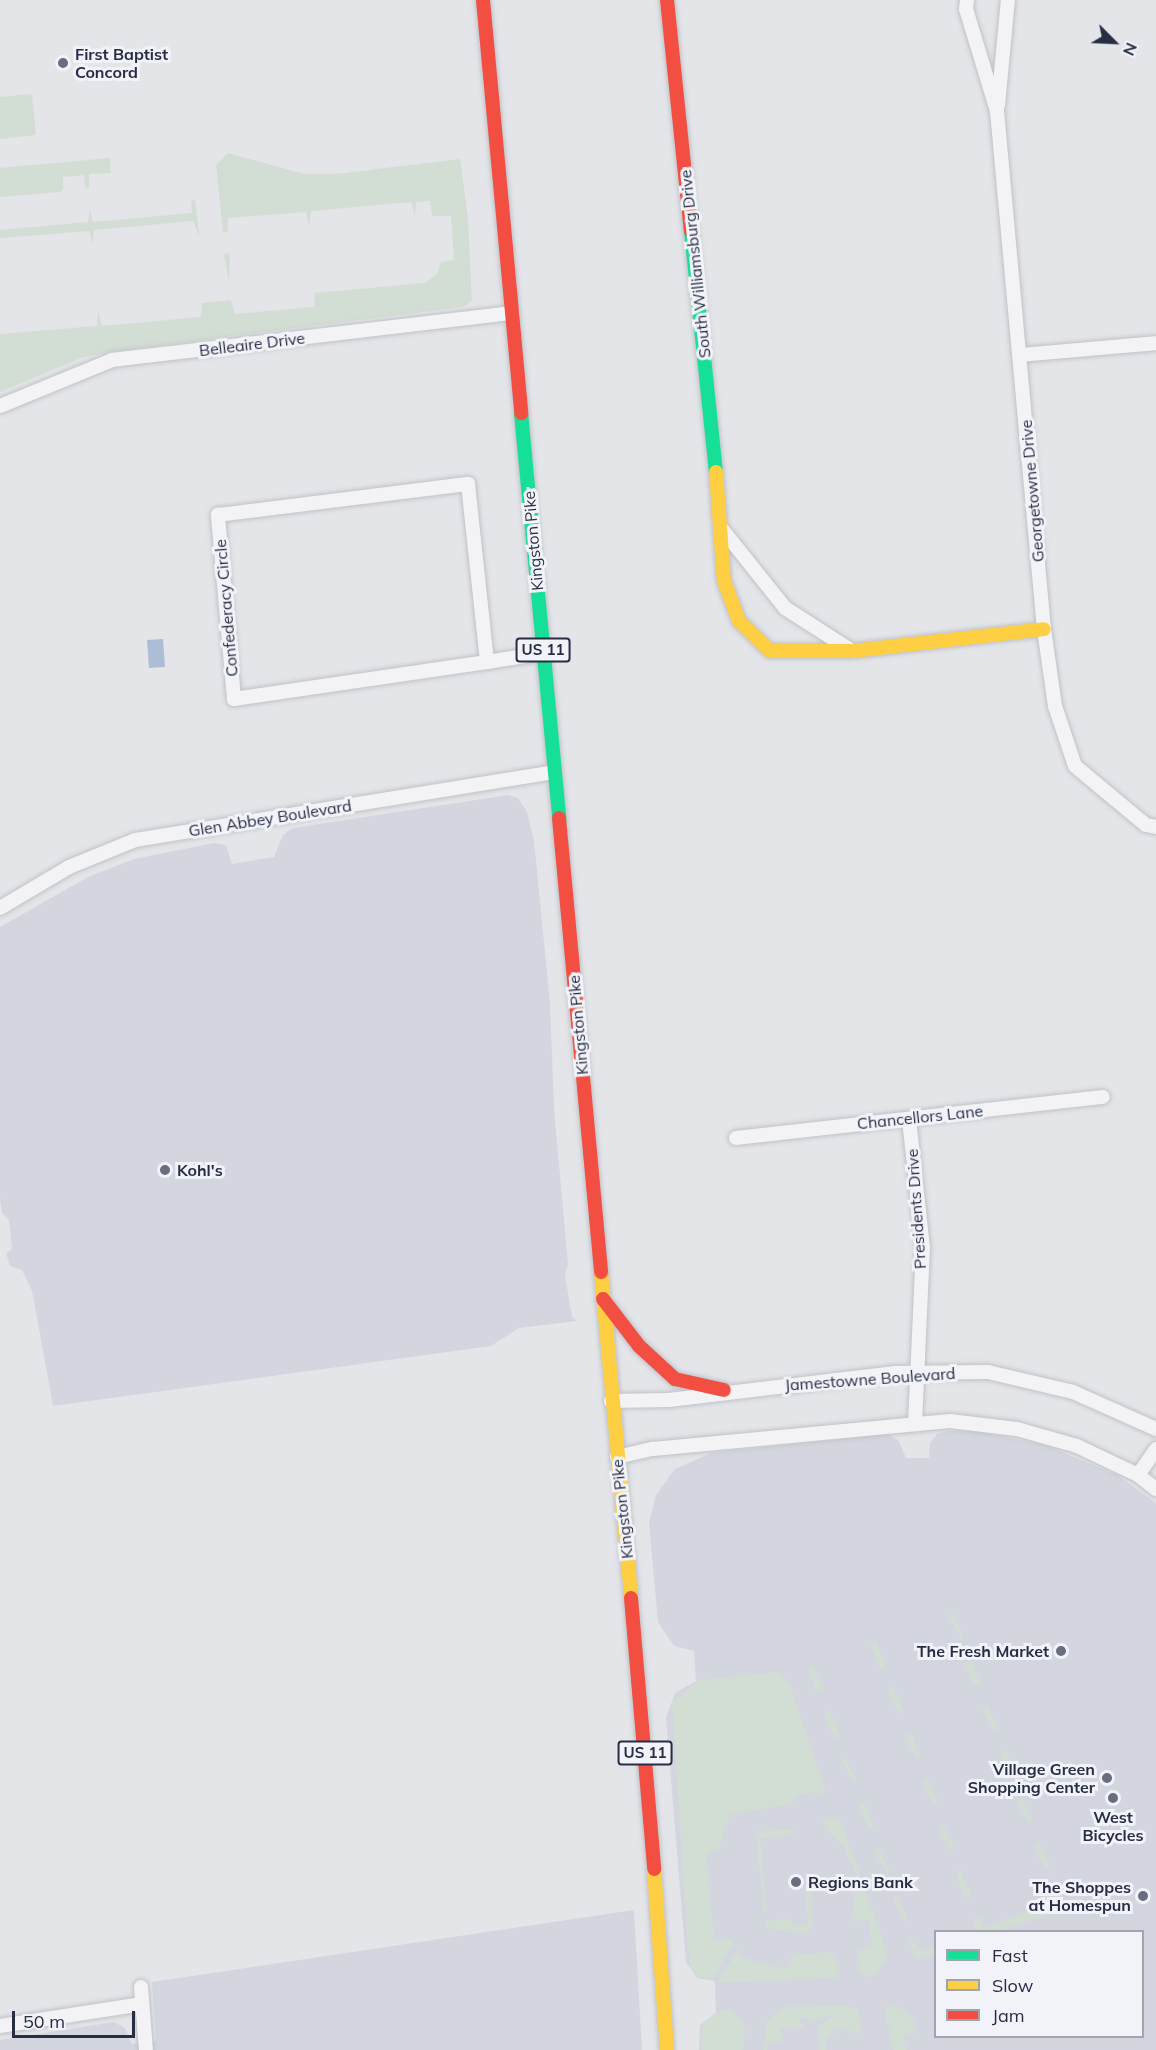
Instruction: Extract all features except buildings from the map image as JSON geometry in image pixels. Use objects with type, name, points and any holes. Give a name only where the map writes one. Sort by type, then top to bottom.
[{"type":"main road","name":"Kingston Pike","points":[[483,0],[611,1401],[643,1726],[666,2050]]},
{"type":"main road","name":"South Williamsburg Drive","points":[[667,0],[722,529],[724,581],[740,621],[770,651],[852,651],[1044,628]]},
{"type":"main road","points":[[603,1299],[639,1346],[675,1379],[724,1390]]},
{"type":"street","name":"Georgetowne Drive","points":[[967,0],[966,9],[997,111]]},
{"type":"street","name":"Georgetowne Drive","points":[[1008,0],[997,111],[1044,628],[1055,706],[1075,766],[1146,825],[1156,827]]},
{"type":"street","name":"Belleaire Drive","points":[[0,406],[112,360],[512,313]]},
{"type":"street","points":[[1020,355],[1156,343]]},
{"type":"street","name":"Confederacy Circle","points":[[468,484],[487,662],[234,699],[218,515],[468,484]]},
{"type":"street","points":[[722,529],[786,608],[852,651]]},
{"type":"street","points":[[487,662],[543,653]]},
{"type":"street","name":"Glen Abbey Boulevard","points":[[0,908],[69,867],[135,840],[555,772]]},
{"type":"street","name":"Chancellors Lane","points":[[736,1138],[1103,1097]]},
{"type":"street","name":"Presidents Drive","points":[[909,1119],[923,1247],[915,1422]]},
{"type":"street","name":"Jamestowne Boulevard","points":[[611,1401],[669,1400],[724,1390],[918,1372],[988,1372],[1020,1377],[1117,1408],[1156,1429]]},
{"type":"street","points":[[617,1457],[653,1449],[915,1422],[950,1421],[1017,1428],[1077,1446],[1138,1474],[1156,1488]]},
{"type":"street","points":[[1138,1474],[1156,1449]]},
{"type":"street","points":[[141,1987],[146,2050]]},
{"type":"street","points":[[0,2026],[142,2004]]},
{"type":"shaded area","points":[[32,94],[36,135],[0,139],[0,97]]},
{"type":"shaded area","points":[[228,153],[304,174],[336,174],[460,159],[468,218],[472,301],[463,307],[114,351],[81,358],[0,392],[0,334],[97,326],[98,311],[102,326],[201,317],[202,303],[231,300],[235,314],[314,307],[315,293],[425,283],[437,274],[441,262],[454,260],[451,216],[432,216],[430,201],[416,202],[415,216],[411,202],[311,211],[309,226],[306,212],[228,218],[228,231],[223,233],[216,165]]},
{"type":"shaded area","points":[[110,158],[111,173],[89,174],[89,188],[85,187],[84,175],[63,177],[63,189],[60,192],[0,197],[0,168]]},
{"type":"shaded area","points":[[195,199],[199,236],[193,221],[94,230],[93,244],[89,231],[0,238],[0,230],[88,222],[90,208],[93,222],[192,213],[191,202]]},
{"type":"shaded area","points":[[226,253],[230,254],[229,281],[224,256]]},
{"type":"shaded area","points":[[508,795],[518,798],[527,812],[534,841],[550,1003],[554,1108],[568,1265],[565,1275],[572,1317],[577,1321],[519,1328],[491,1346],[53,1406],[32,1291],[22,1270],[10,1266],[6,1254],[12,1249],[9,1220],[2,1213],[0,1199],[0,927],[88,877],[134,859],[214,843],[226,845],[232,864],[274,857],[283,835],[293,828]]},
{"type":"shaded area","name":"Village Green Shopping Center","points":[[947,1431],[975,1431],[1045,1445],[1117,1475],[1156,1503],[1156,2050],[699,2050],[700,2025],[716,2013],[715,1981],[697,1978],[686,1962],[666,1718],[675,1693],[696,1681],[694,1651],[674,1646],[658,1622],[649,1523],[656,1495],[675,1469],[711,1453],[888,1434],[899,1441],[906,1458],[929,1458],[930,1443],[937,1434]]},
{"type":"shaded area","points":[[953,1612],[963,1635],[961,1639],[949,1617]]},
{"type":"shaded area","points":[[875,1641],[886,1664],[885,1668],[880,1668],[871,1646]]},
{"type":"shaded area","points":[[969,1658],[980,1681],[979,1685],[974,1685],[965,1663]]},
{"type":"shaded area","points":[[812,1665],[823,1688],[821,1692],[817,1692],[808,1670]]},
{"type":"shaded area","points":[[776,1672],[789,1683],[825,1789],[821,1796],[813,1792],[795,1796],[793,1804],[732,1814],[725,1825],[719,1849],[706,1855],[714,1940],[732,1940],[733,1944],[713,1978],[708,1979],[696,1975],[691,1968],[688,1948],[672,1702],[699,1680]]},
{"type":"shaded area","points":[[890,1687],[895,1689],[903,1710],[900,1714],[888,1692]]},
{"type":"shaded area","points":[[987,1705],[998,1728],[995,1732],[983,1710]]},
{"type":"shaded area","points":[[828,1711],[840,1734],[838,1738],[834,1738],[825,1716]]},
{"type":"shaded area","points":[[908,1733],[912,1735],[920,1756],[918,1760],[905,1738]]},
{"type":"shaded area","points":[[1002,1750],[1007,1752],[1015,1773],[1012,1778],[1000,1755]]},
{"type":"shaded area","points":[[845,1756],[856,1779],[854,1784],[842,1761]]},
{"type":"shaded area","points":[[926,1778],[937,1801],[934,1806],[922,1783]]},
{"type":"shaded area","points":[[1021,1796],[1032,1819],[1029,1824],[1017,1801]]},
{"type":"shaded area","points":[[861,1802],[865,1804],[873,1825],[871,1830],[859,1807]]},
{"type":"shaded area","points":[[831,1816],[838,1818],[842,1825],[888,1956],[877,1974],[866,1977],[860,1972],[857,1951],[872,1945],[869,1919],[852,1921],[856,1873],[843,1844],[825,1829],[823,1820]]},
{"type":"shaded area","points":[[943,1824],[954,1847],[951,1852],[939,1829]]},
{"type":"shaded area","points":[[793,1829],[793,1835],[760,1838],[767,1910],[764,1911],[756,1832]]},
{"type":"shaded area","points":[[1038,1842],[1049,1865],[1046,1869],[1034,1847]]},
{"type":"shaded area","points":[[879,1848],[890,1871],[888,1875],[875,1853]]},
{"type":"shaded area","points":[[960,1871],[971,1894],[970,1898],[965,1898],[956,1876]]},
{"type":"shaded area","points":[[805,1888],[811,1888],[812,1929],[802,1933],[766,1928],[765,1921],[792,1919],[793,1925],[808,1924]]},
{"type":"shaded area","points":[[1054,1888],[1063,1905],[1058,1911],[1002,1930],[974,1930],[975,1917],[980,1918],[983,1928],[1054,1902]]},
{"type":"shaded area","points":[[896,1894],[907,1917],[905,1922],[893,1899]]},
{"type":"shaded area","points":[[634,1910],[642,2050],[0,2050],[0,2040],[114,2022],[125,2028],[132,2044],[156,2041],[152,1982]]},
{"type":"shaded area","points":[[912,1939],[920,1951],[934,1946],[934,1954],[917,1960],[909,1943]]},
{"type":"shaded area","points":[[741,1945],[738,1956],[786,1969],[793,1955],[831,1952],[840,1970],[837,1978],[717,1983]]},
{"type":"shaded area","points":[[888,2004],[907,2011],[915,2023],[916,2032],[903,2037],[907,2050],[894,2050],[885,2012]]},
{"type":"shaded area","points":[[850,2006],[858,2011],[861,2032],[850,2033],[849,2028],[833,2029],[833,2035],[826,2036],[825,2050],[820,2050],[818,2026],[832,2017],[829,2015],[814,2022],[801,2017],[799,2022],[805,2025],[803,2028],[781,2028],[781,2042],[767,2044],[767,2050],[763,2050],[767,2023],[776,2012],[785,2007]]},
{"type":"shaded area","points":[[731,2010],[745,2025],[743,2050],[701,2050],[702,2027],[707,2020],[718,2011]]},
{"type":"water","points":[[163,639],[165,667],[149,668],[147,640]]},
{"type":"traffic: fast","points":[[691,231],[716,472]]},
{"type":"traffic: fast","points":[[521,413],[559,818]]},
{"type":"traffic: slow","points":[[716,472],[724,581],[739,621],[770,651],[852,651],[1044,629]]},
{"type":"traffic: slow","points":[[601,1272],[631,1598]]},
{"type":"traffic: slow","points":[[654,1869],[667,2050]]},
{"type":"traffic: jam","points":[[483,0],[521,413]]},
{"type":"traffic: jam","points":[[667,0],[691,231]]},
{"type":"traffic: jam","points":[[559,818],[601,1272]]},
{"type":"traffic: jam","points":[[603,1299],[639,1346],[675,1379],[724,1390]]},
{"type":"traffic: jam","points":[[631,1598],[654,1869]]},
{"type":"place","name":"First Baptist Concord","points":[[63,63]]},
{"type":"place","name":"Kohl's","points":[[165,1170]]},
{"type":"place","name":"The Fresh Market","points":[[1061,1651]]},
{"type":"place","name":"Village Green Shopping Center","points":[[1107,1778]]},
{"type":"place","name":"West Bicycles","points":[[1113,1798]]},
{"type":"place","name":"Regions Bank","points":[[796,1882]]},
{"type":"place","name":"The Shoppes at Homespun","points":[[1143,1896]]}]
